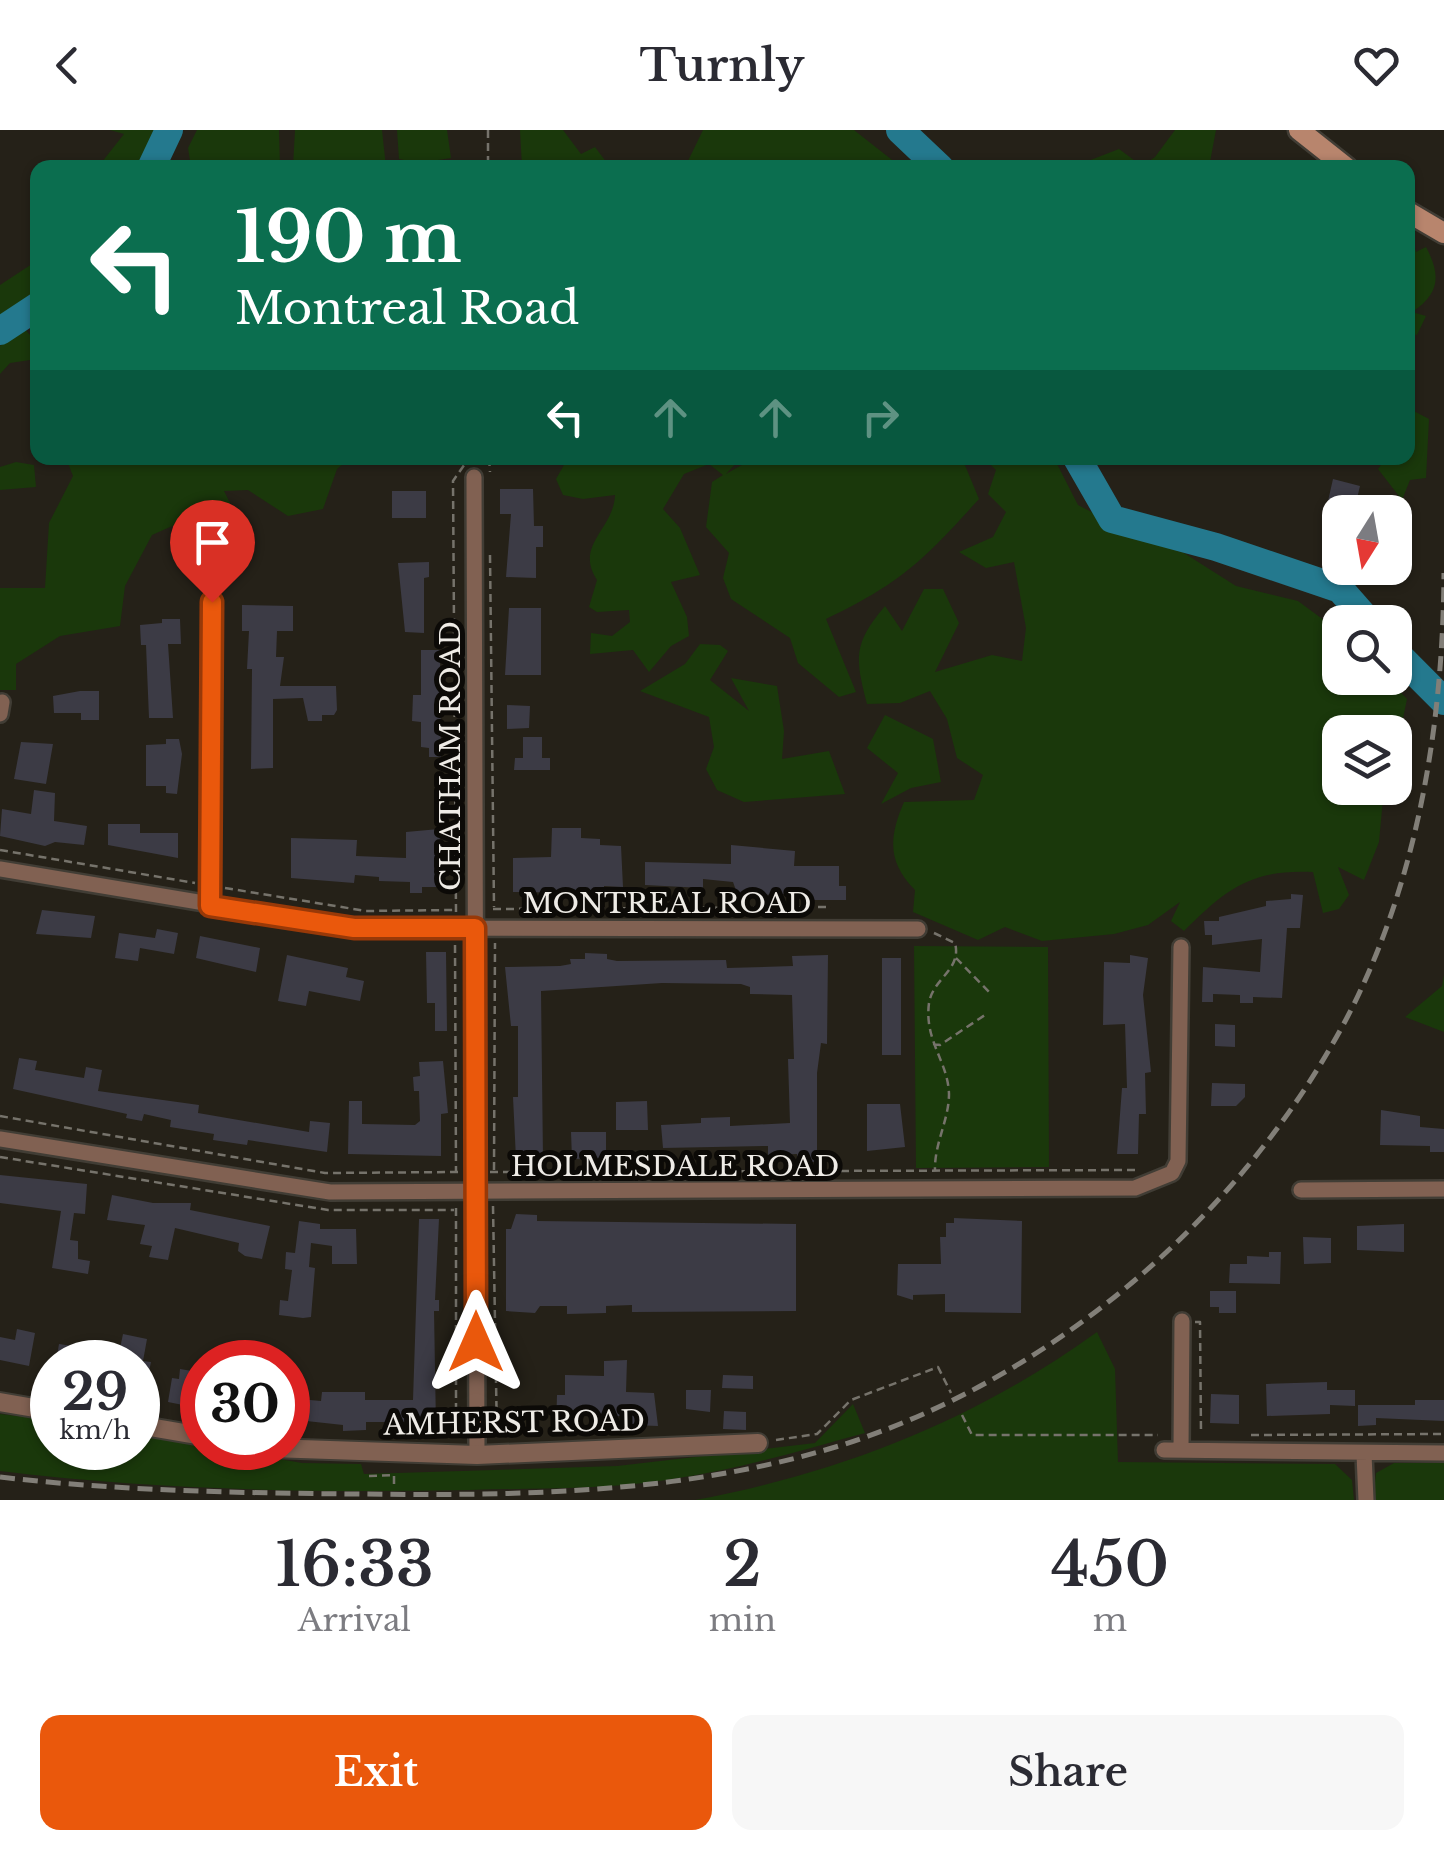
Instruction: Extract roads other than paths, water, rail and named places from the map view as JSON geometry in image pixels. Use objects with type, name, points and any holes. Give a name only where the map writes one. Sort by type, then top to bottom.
[{"type":"main road","points":[[1308,133],[1338,160]]},
{"type":"main road","points":[[1415,216],[1444,233]]},
{"type":"street","name":"CHATHAM ROAD","points":[[478,1455],[475,909],[482,477]]},
{"type":"street","points":[[210,906],[212,602]]},
{"type":"street","name":"MONTREAL ROAD","points":[[0,869],[354,928],[918,929]]},
{"type":"street","name":"HOLMESDALE ROAD","points":[[0,1139],[298,1190],[1135,1188],[1172,1173],[1178,1161],[1181,947]]},
{"type":"street","points":[[1301,1190],[1444,1189]]},
{"type":"street","points":[[1182,1321],[1175,1445],[1364,1454],[1444,1453]]},
{"type":"street","points":[[0,1402],[30,1407]]},
{"type":"street","name":"AMHERST ROAD","points":[[310,1449],[478,1455],[758,1443]]},
{"type":"street","points":[[1364,1454],[1366,1500]]},
{"type":"waterway","points":[[155,160],[169,130]]},
{"type":"waterway","points":[[900,130],[932,160]]},
{"type":"waterway","points":[[0,331],[30,311]]},
{"type":"waterway","points":[[1081,465],[1112,519],[1216,547],[1340,589],[1354,605]]},
{"type":"waterway","points":[[1412,669],[1444,701]]},
{"type":"railway","points":[[0,1477],[134,1488],[358,1494],[541,1492],[663,1483],[723,1474],[842,1445],[922,1415],[998,1376],[1071,1330],[1139,1276],[1202,1217],[1259,1152],[1309,1082],[1352,1008],[1394,904],[1423,796],[1439,685],[1444,573]]}]
